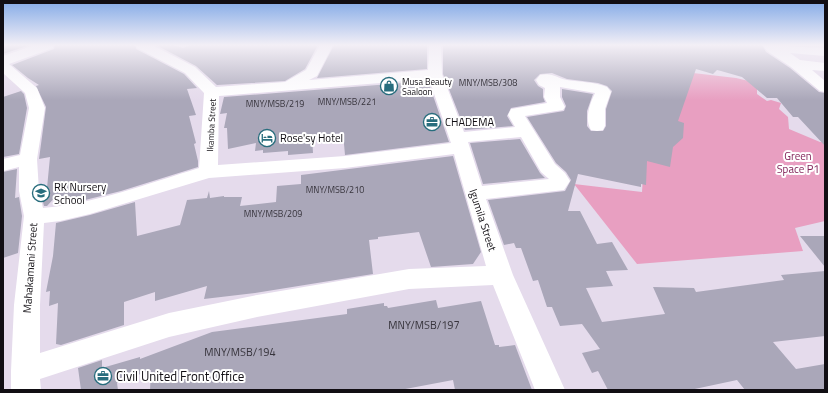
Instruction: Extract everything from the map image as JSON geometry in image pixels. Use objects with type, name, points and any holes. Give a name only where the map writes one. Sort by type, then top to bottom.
[{"type":"street","name":"Ikamba Street","points":[[177,63],[190,70],[212,92],[208,172]]},
{"type":"street","points":[[279,86],[294,82],[312,73],[317,63]]},
{"type":"street","name":"Igumila Street","points":[[435,63],[435,74],[460,142],[474,193],[501,275],[550,390]]},
{"type":"street","points":[[796,64],[825,66]]},
{"type":"street","points":[[796,64],[825,88]]},
{"type":"street","name":"Mahakamani Street","points":[[3,66],[32,91],[37,108],[28,159],[28,192],[34,216],[27,305],[25,381]]},
{"type":"street","points":[[212,92],[435,74]]},
{"type":"street","points":[[474,193],[557,185],[560,181],[558,177],[548,168],[516,115],[517,112],[557,107],[552,97],[553,86],[544,82],[543,80],[545,78],[551,78],[554,81],[565,84],[585,85],[602,90],[603,92],[597,104],[597,126]]},
{"type":"street","points":[[34,216],[60,214],[90,208],[208,172],[345,162],[526,131]]},
{"type":"street","points":[[3,165],[28,159]]},
{"type":"street","points":[[25,381],[169,324],[257,306],[409,279],[501,275]]},
{"type":"green space","name":"Green Space P1","points":[[676,71],[736,78],[753,82],[757,88],[757,94],[767,101],[771,100],[781,103],[779,109],[788,117],[789,129],[820,142],[825,142],[825,221],[795,228],[803,251],[637,264],[574,184],[642,192],[644,161]]},
{"type":"building","points":[[16,63],[164,63],[184,74],[197,88],[187,89],[196,115],[189,116],[196,143],[194,144],[198,167],[121,191],[81,201],[57,205],[58,194],[47,206],[44,206],[40,190],[47,188],[50,157],[39,159],[46,107],[36,86],[39,85],[12,65]]},
{"type":"building","points":[[191,63],[308,63],[305,69],[285,81],[217,85]]},
{"type":"building","points":[[325,63],[427,63],[427,69],[317,78]]},
{"type":"building","points":[[443,63],[783,63],[819,92],[825,93],[825,146],[798,117],[793,117],[777,98],[767,98],[742,77],[717,70],[713,74],[696,69],[678,121],[684,123],[683,138],[673,147],[670,167],[647,161],[646,185],[641,184],[641,187],[578,174],[568,211],[580,211],[597,244],[612,242],[628,270],[606,271],[613,286],[586,288],[602,322],[665,314],[653,287],[694,288],[696,292],[784,280],[781,275],[825,271],[825,336],[773,342],[796,369],[825,364],[825,390],[745,390],[737,380],[690,390],[608,390],[598,371],[592,373],[582,353],[600,349],[582,324],[560,326],[552,307],[547,307],[538,280],[533,281],[521,248],[516,248],[514,243],[504,245],[488,200],[565,191],[571,180],[566,172],[556,163],[527,117],[564,111],[566,106],[562,97],[562,89],[593,94],[587,111],[587,126],[591,131],[603,131],[606,126],[606,109],[612,91],[607,86],[598,83],[567,79],[552,73],[540,74],[534,80],[538,86],[543,89],[543,97],[545,102],[511,108],[507,116],[513,126],[465,130],[443,74]]},
{"type":"building","points":[[428,81],[449,142],[345,155],[343,133],[312,136],[313,153],[288,155],[288,151],[263,153],[263,150],[255,151],[256,143],[228,149],[227,128],[224,128],[227,113],[220,114],[224,97]]},
{"type":"building","points":[[21,91],[24,94],[27,108],[19,154],[3,157],[3,97]]},
{"type":"building","points":[[520,139],[540,173],[545,178],[483,184],[470,143]]},
{"type":"building","points":[[453,156],[481,252],[473,264],[431,267],[419,232],[378,237],[378,239],[369,240],[373,274],[255,293],[204,299],[207,286],[155,301],[155,292],[124,302],[124,325],[61,345],[56,344],[58,303],[49,306],[50,291],[46,292],[53,256],[56,223],[135,202],[137,236],[180,225],[187,200],[207,198],[209,191],[210,198],[224,196],[242,197],[240,206],[276,202],[277,186],[301,184],[301,175]]},
{"type":"building","points":[[17,169],[15,198],[19,197],[22,216],[18,253],[3,258],[3,172]]},
{"type":"building","points":[[800,236],[825,236],[825,267]]},
{"type":"building","points":[[436,300],[438,308],[481,301],[495,345],[499,345],[499,347],[515,345],[532,390],[455,390],[453,380],[400,390],[150,390],[151,370],[117,383],[118,390],[81,390],[78,368],[102,360],[102,368],[140,357],[140,359],[212,332],[347,314],[347,309],[384,303],[384,306],[387,306],[388,308]]},
{"type":"place","name":"Musa Beauty Saaloon","points":[[389,86]]},
{"type":"place","name":"CHADEMA","points":[[432,122]]},
{"type":"place","name":"Rose'sy Hotel","points":[[267,138]]},
{"type":"place","name":"RK Nursery School","points":[[41,193]]},
{"type":"place","name":"Civil United Front Office","points":[[103,376]]}]
